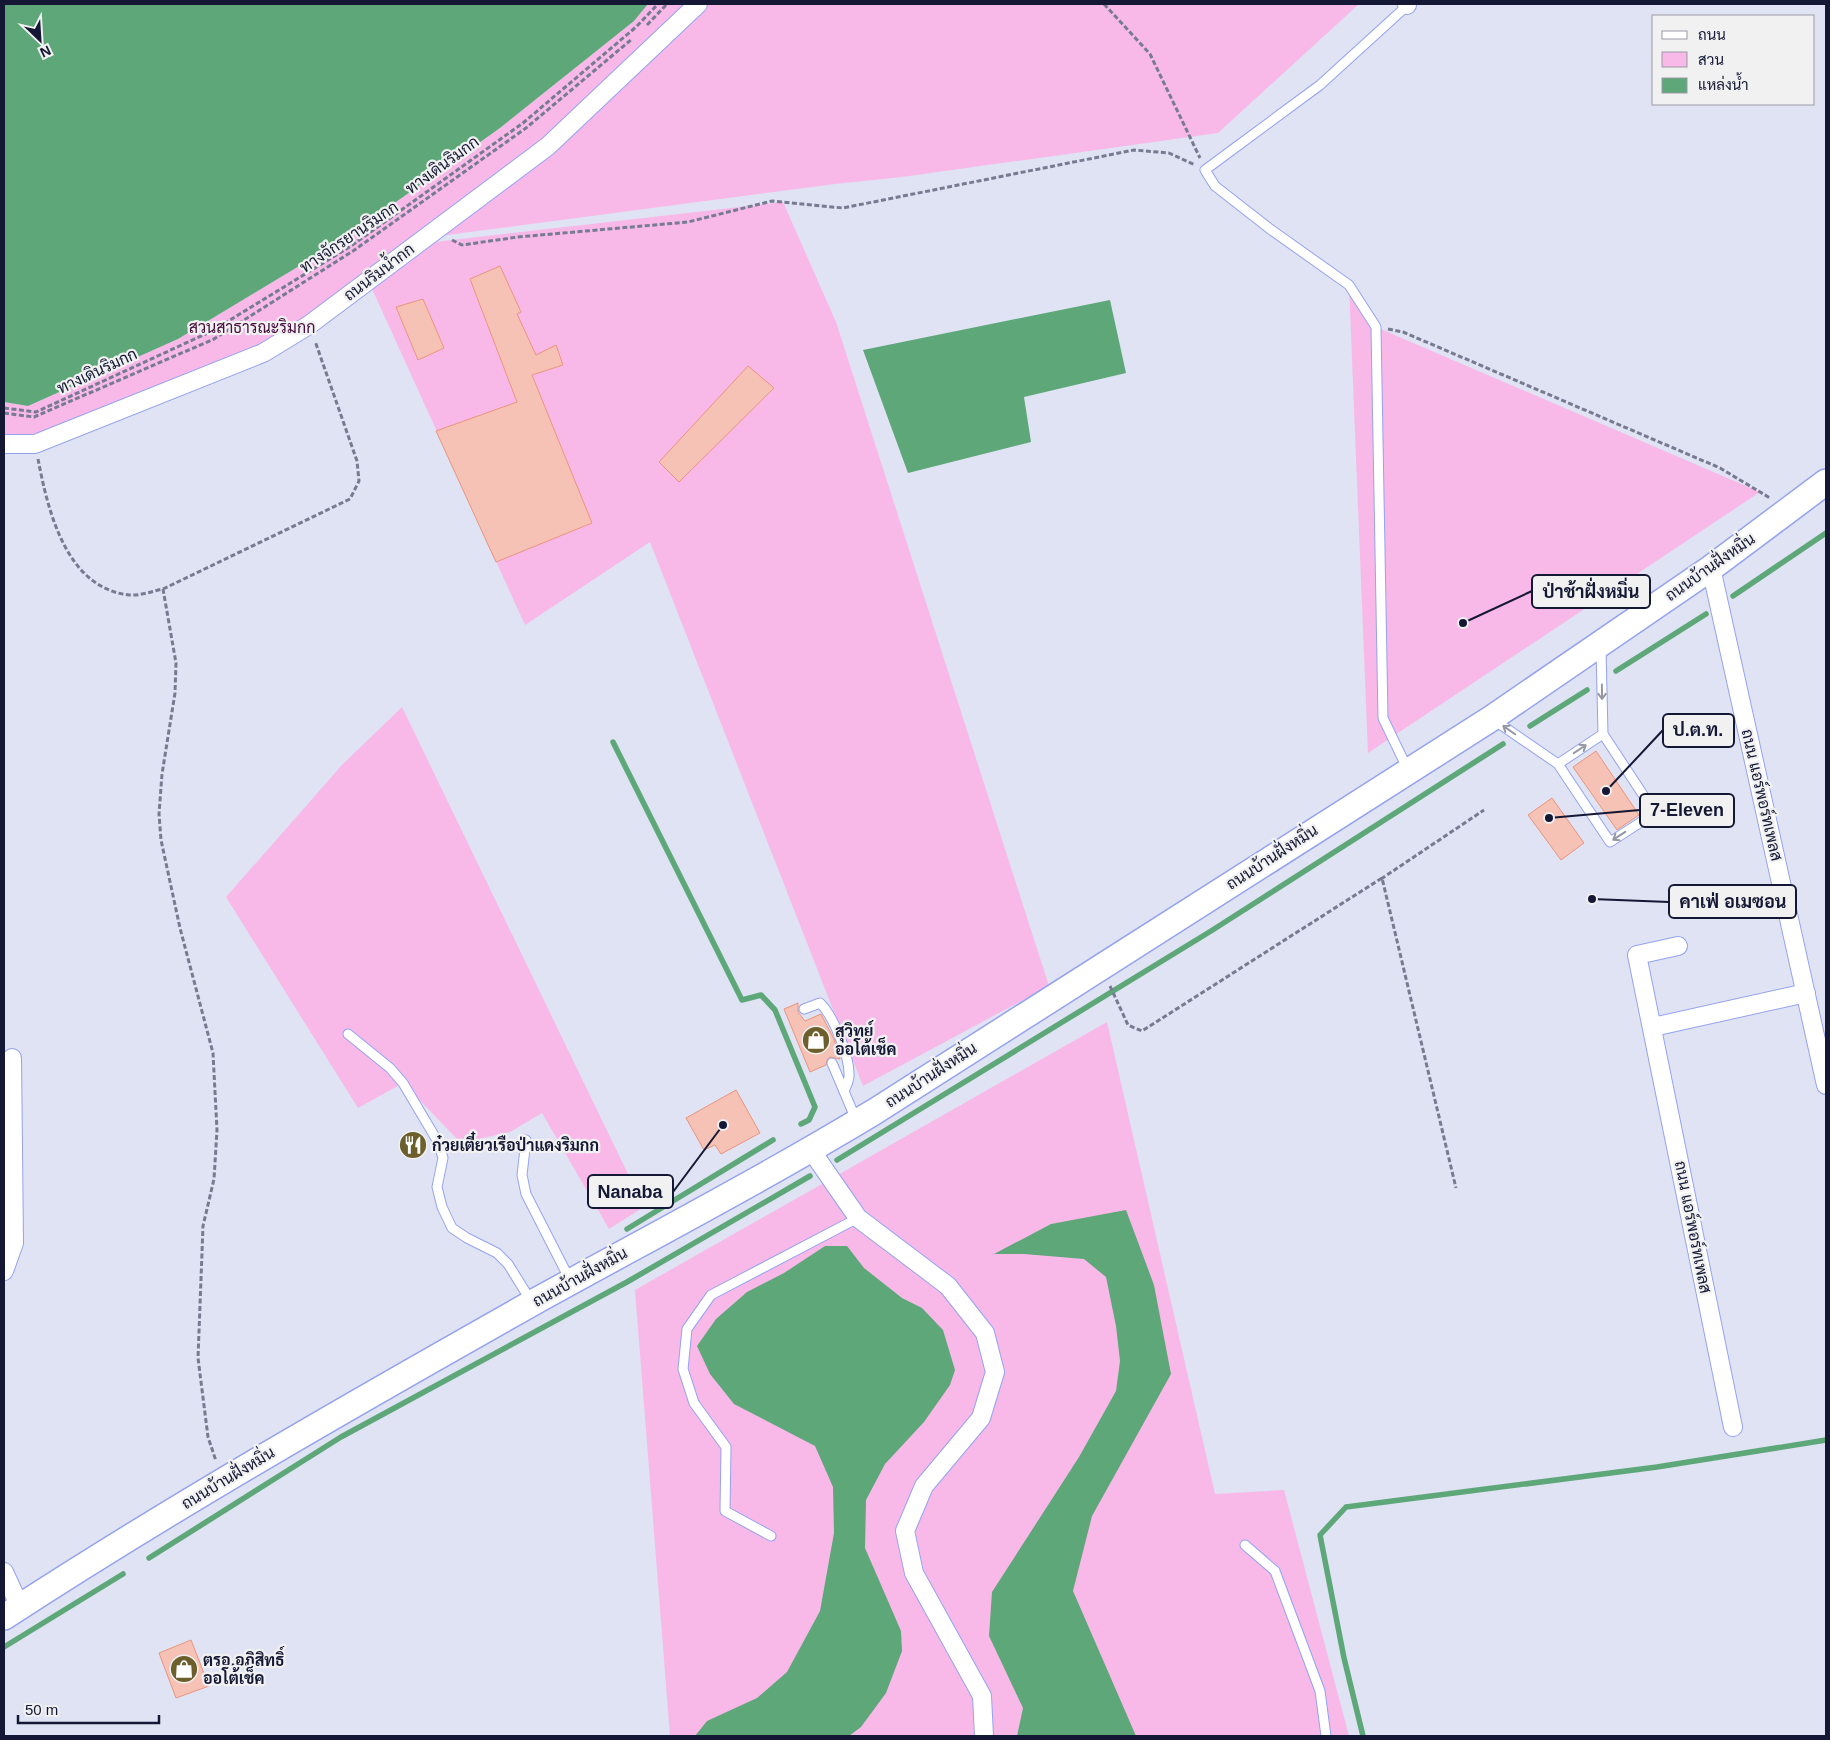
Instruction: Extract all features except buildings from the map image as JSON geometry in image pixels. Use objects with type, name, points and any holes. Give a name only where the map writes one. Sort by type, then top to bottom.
[{"type":"street","name":"ถนนริมน้ำกก","points":[[4,444],[35,444],[263,353],[309,325],[548,146],[698,4]]},
{"type":"street","name":"ถนนบ้านฝั่งหมิ่น","points":[[12,1612],[222,1480],[571,1282],[811,1150],[857,1122],[1492,718],[1711,568],[1826,482]]},
{"type":"street","name":"ถนน แอร์พอร์ทเพลส","points":[[1711,568],[1826,1085]]},
{"type":"street","name":"ถนน แอร์พอร์ทเพลส","points":[[1678,946],[1638,955],[1734,1427]]},
{"type":"street","points":[[1653,1027],[1806,993]]},
{"type":"street","points":[[4,1271],[14,1243],[12,1058]]},
{"type":"street","points":[[811,1150],[858,1218],[948,1286],[985,1332],[995,1372],[981,1418],[924,1486],[905,1531],[914,1573],[982,1696],[984,1736]]},
{"type":"street","points":[[4,1572],[12,1612]]},
{"type":"lane","points":[[1408,4],[1320,85],[1205,170],[1215,186],[1350,286],[1376,327],[1383,718],[1408,770]]},
{"type":"lane","points":[[1492,718],[1558,764],[1610,842],[1655,813],[1603,734],[1601,643]]},
{"type":"lane","points":[[1558,764],[1603,734]]},
{"type":"lane","points":[[804,1009],[820,1003],[828,1010],[847,1058],[850,1078],[844,1091]]},
{"type":"lane","points":[[348,1034],[390,1068],[403,1083],[438,1142],[443,1158],[437,1187],[442,1207],[452,1228],[497,1253],[508,1264],[532,1304]]},
{"type":"lane","points":[[832,1062],[857,1122]]},
{"type":"lane","points":[[526,1140],[522,1175],[526,1194],[571,1282]]},
{"type":"lane","points":[[771,1536],[725,1511],[726,1447],[694,1403],[683,1369],[687,1329],[711,1295],[858,1218]]},
{"type":"lane","points":[[1245,1544],[1275,1571],[1320,1691],[1326,1736]]},
{"type":"path","name":"ทางเดินริมกก","points":[[4,408],[36,412],[212,331],[351,246],[523,123],[636,27],[658,4]]},
{"type":"path","name":"ทางจักรยานริมกก","points":[[4,413],[34,417],[214,338],[352,251],[526,128],[640,32],[667,4]]},
{"type":"path","points":[[1104,4],[1150,54],[1205,170]]},
{"type":"path","points":[[434,231],[462,245],[518,237],[688,222],[772,201],[843,208],[1134,150],[1169,153],[1205,170]]},
{"type":"path","points":[[35,444],[46,500],[59,538],[85,573],[104,589],[131,595],[163,589],[350,499],[359,481],[357,461],[309,325]]},
{"type":"path","points":[[1376,327],[1403,332],[1711,464],[1790,510]]},
{"type":"path","points":[[163,589],[176,663],[175,692],[162,774],[159,814],[161,840],[180,928],[213,1053],[217,1130],[214,1178],[202,1226],[198,1358],[208,1437],[222,1480]]},
{"type":"path","points":[[1109,984],[1128,1025],[1142,1031],[1379,881],[1484,810]]},
{"type":"path","points":[[1379,881],[1382,878],[1456,1188]]},
{"type":"green space","name":"สวนสาธารณะริมกก","points":[[648,4],[1359,4],[1218,133],[902,177],[835,184],[424,238],[417,244],[783,202],[836,322],[1049,986],[863,1086],[650,542],[525,625],[368,280],[263,353],[35,444],[4,444],[4,402],[28,406],[178,339],[344,239],[500,128],[634,21]]},
{"type":"green space","points":[[1349,285],[1376,327],[1760,492],[1368,753]]},
{"type":"green space","points":[[402,707],[644,1207],[609,1229],[542,1113],[510,1132],[461,1143],[403,1083],[358,1108],[226,897],[342,765]]},
{"type":"green space","points":[[1107,1022],[1215,1494],[1284,1490],[1349,1736],[670,1736],[635,1290]]},
{"type":"water","points":[[4,4],[648,4],[634,21],[500,128],[344,239],[178,339],[28,406],[4,402]]},
{"type":"water","points":[[1110,300],[1126,373],[1024,397],[1031,442],[908,473],[863,350]]},
{"type":"water","points":[[1126,1210],[1154,1285],[1171,1374],[1092,1516],[1073,1591],[1136,1736],[1017,1736],[1023,1708],[989,1636],[992,1592],[1079,1457],[1116,1391],[1120,1361],[1116,1326],[1106,1277],[1084,1259],[1024,1254],[994,1254],[1051,1224]]},
{"type":"water","points":[[825,1246],[847,1246],[864,1268],[902,1298],[922,1308],[943,1330],[955,1370],[950,1385],[924,1422],[885,1464],[866,1500],[865,1548],[901,1631],[902,1651],[886,1693],[861,1727],[849,1736],[695,1736],[707,1721],[757,1698],[787,1672],[820,1611],[834,1533],[833,1487],[815,1446],[734,1404],[710,1374],[697,1346],[716,1319],[747,1292],[784,1273]]},
{"type":"waterway","points":[[1733,596],[1826,533]]},
{"type":"waterway","points":[[1616,671],[1706,614]]},
{"type":"waterway","points":[[1530,726],[1587,690]]},
{"type":"waterway","points":[[613,742],[742,1000],[761,995],[775,1010],[815,1107],[809,1120],[801,1124]]},
{"type":"waterway","points":[[837,1160],[1211,931],[1503,744]]},
{"type":"waterway","points":[[627,1229],[773,1140]]},
{"type":"waterway","points":[[149,1558],[341,1437],[627,1282],[810,1176]]},
{"type":"waterway","points":[[1363,1736],[1344,1658],[1320,1535],[1346,1507],[1657,1467],[1826,1440]]},
{"type":"waterway","points":[[4,1647],[123,1574]]},
{"type":"place","name":"ป่าช้าฝั่งหมิ่น","points":[[1463,623]]},
{"type":"place","name":"ป.ต.ท.","points":[[1606,791]]},
{"type":"place","name":"7-Eleven","points":[[1549,818]]},
{"type":"place","name":"คาเฟ่ อเมซอน","points":[[1592,899]]},
{"type":"place","name":"สุวิทย์ ออโต้เช็ค","points":[[816,1040]]},
{"type":"place","name":"Nanaba","points":[[723,1125]]},
{"type":"place","name":"ก๋วยเตี๋ยวเรือป่าแดงริมกก","points":[[413,1145]]},
{"type":"place","name":"ตรอ.อภิสิทธิ์ ออโต้เช็ค","points":[[184,1669]]}]
